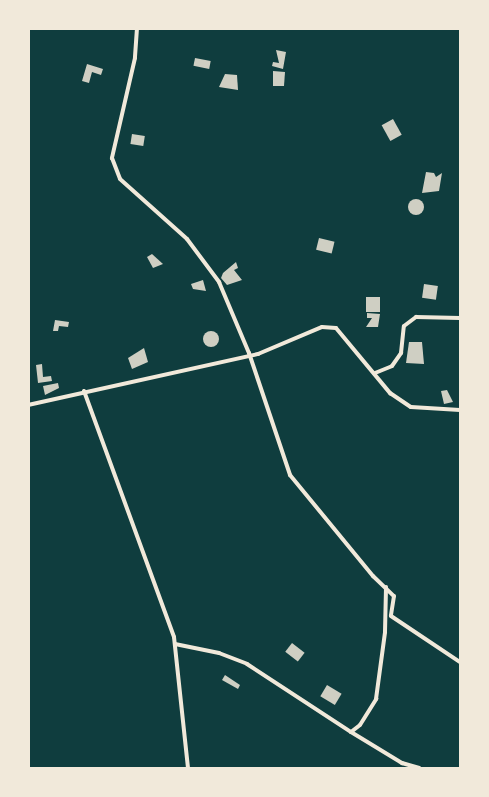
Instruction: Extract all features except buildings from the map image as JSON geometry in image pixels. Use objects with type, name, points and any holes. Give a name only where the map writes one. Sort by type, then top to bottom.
[{"type":"street","points":[[137,28],[135,58],[112,158],[120,179],[188,239],[219,282],[249,354],[290,475],[373,576],[394,596],[391,616],[460,662]]},
{"type":"street","points":[[375,373],[392,366],[401,353],[404,326],[416,317],[460,318]]},
{"type":"street","points":[[28,405],[249,354],[258,354],[322,327],[336,328],[390,393],[411,407],[460,410]]},
{"type":"street","points":[[84,391],[175,644],[188,768]]},
{"type":"street","points":[[351,732],[360,724],[376,699],[386,632],[386,586]]},
{"type":"street","points":[[175,644],[219,653],[247,664],[402,763],[419,768]]}]
